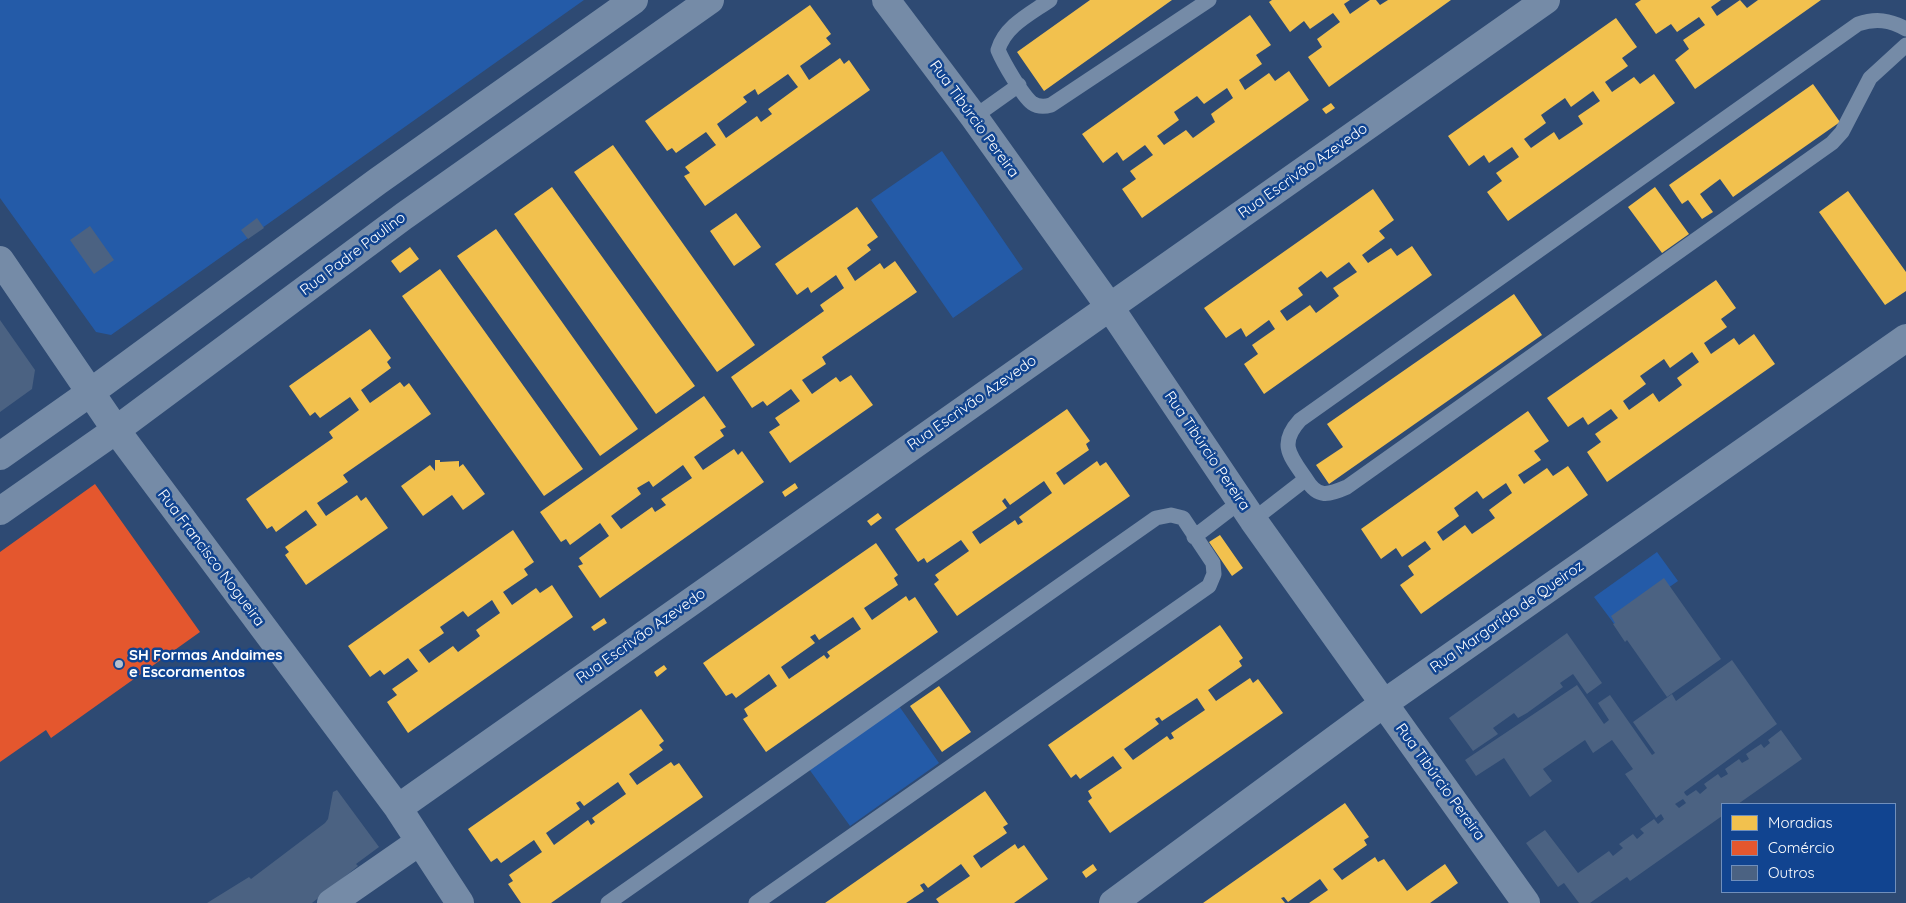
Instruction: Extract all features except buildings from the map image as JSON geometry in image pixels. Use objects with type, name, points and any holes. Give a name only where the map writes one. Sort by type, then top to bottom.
[{"type":"street","points":[[0,456],[91,392],[378,181],[634,0]]},
{"type":"street","name":"Rua Padre Paulino","points":[[0,511],[116,430],[404,216],[710,0]]},
{"type":"street","name":"Rua Tibúrcio Pereira","points":[[886,0],[974,117],[1109,306],[1247,511],[1526,903]]},
{"type":"street","name":"Rua Escrivão Azevedo","points":[[398,808],[1546,0]]},
{"type":"street","points":[[494,99],[520,134]]},
{"type":"street","points":[[378,181],[404,216]]},
{"type":"street","name":"Rua Francisco Nogueira","points":[[0,260],[116,430],[398,808],[460,903]]},
{"type":"street","name":"Rua Margarida de Queiroz","points":[[1113,903],[1384,704],[1906,338]]},
{"type":"street","points":[[331,903],[420,842]]},
{"type":"lane","points":[[1050,0],[1013,26],[1001,39],[998,50],[1002,62],[1032,103],[1043,107],[1051,105],[1208,0]]},
{"type":"lane","points":[[1906,29],[1885,21],[1872,19],[1858,24],[1300,420],[1288,437],[1288,448],[1290,455],[1313,490],[1332,494],[1347,487],[1832,143],[1842,132],[1870,78],[1906,45]]},
{"type":"lane","points":[[974,117],[1019,86]]},
{"type":"lane","points":[[1194,537],[1306,480]]},
{"type":"lane","points":[[608,903],[1156,518],[1171,515],[1182,518],[1213,563],[1214,574],[1209,586],[756,903]]},
{"type":"shaded area","points":[[0,0],[584,0],[111,335],[96,332],[0,198]]},
{"type":"shaded area","points":[[942,151],[1023,269],[953,318],[871,200]]},
{"type":"shaded area","points":[[1657,552],[1678,581],[1615,625],[1594,597]]},
{"type":"shaded area","points":[[899,706],[939,763],[850,826],[809,769]]},
{"type":"place","name":"SH Formas Andaimes e Escoramentos","points":[[119,664]]}]
